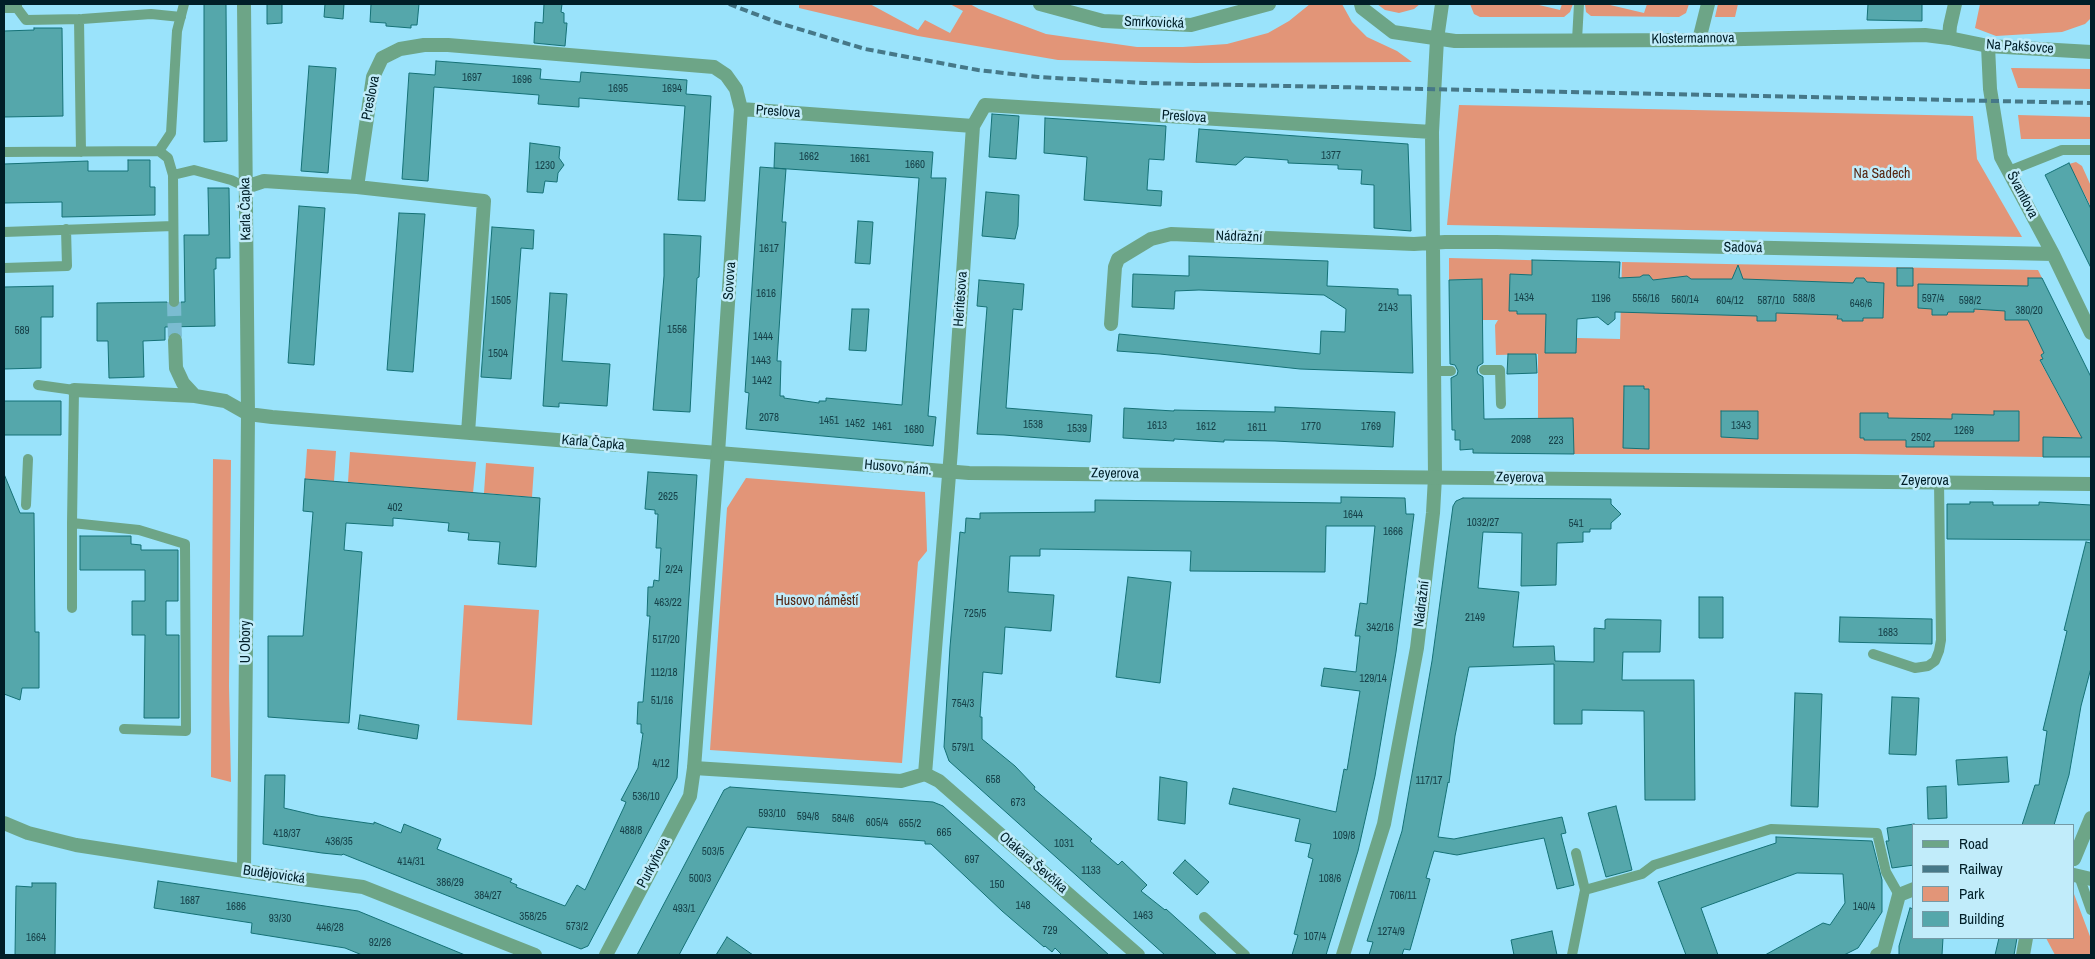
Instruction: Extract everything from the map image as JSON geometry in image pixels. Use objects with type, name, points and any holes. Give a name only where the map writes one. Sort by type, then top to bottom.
[{"type":"street","name":"Karla Čapka","points":[[244,4],[248,414]]},
{"type":"street","name":"Smrkovická","points":[[1040,4],[1103,21],[1191,25],[1269,4]]},
{"type":"street","name":"Klostermannova","points":[[1361,4],[1362,8],[1393,32],[1455,41],[1700,40],[1926,35],[1949,38]]},
{"type":"street","name":"Nádražní","points":[[1343,955],[1386,814],[1417,648],[1433,513],[1435,476],[1432,132],[1437,39],[1442,4]]},
{"type":"street","points":[[1700,40],[1708,4]]},
{"type":"street","points":[[1949,38],[1955,4]]},
{"type":"street","name":"Na Pakšovce","points":[[1949,38],[1988,46],[2091,52]]},
{"type":"street","name":"Preslova","points":[[357,187],[373,77],[382,58],[400,49],[424,45],[448,45],[714,67],[726,75],[736,88],[741,109],[973,126],[984,105],[1432,132]]},
{"type":"street","name":"Švantlova","points":[[1988,46],[1990,90],[2001,157],[2053,254],[2091,333]]},
{"type":"street","name":"Sovova","points":[[718,454],[741,109]]},
{"type":"street","name":"Heritesova","points":[[949,472],[973,126]]},
{"type":"street","points":[[246,187],[264,180],[357,187],[484,201],[468,433]]},
{"type":"street","name":"Nádražní","points":[[1111,324],[1115,267],[1118,259],[1150,239],[1171,234],[1414,244],[1433,243]]},
{"type":"street","name":"Sadová","points":[[1433,243],[1496,242],[2053,254]]},
{"type":"street","points":[[175,340],[176,368],[183,383],[195,396]]},
{"type":"street","name":"Karla Čapka","points":[[74,390],[195,396],[225,401],[248,414],[718,454]]},
{"type":"street","name":"U Obory","points":[[244,870],[248,414]]},
{"type":"street","points":[[718,454],[694,768],[901,781],[925,774]]},
{"type":"street","name":"Husovo nám.","points":[[718,454],[949,472],[925,774]]},
{"type":"street","name":"Zeyerova","points":[[949,472],[2091,484]]},
{"type":"street","name":"Purkyňova","points":[[606,955],[690,796],[694,768]]},
{"type":"street","name":"Otakara Ševčíka","points":[[925,774],[939,781],[1138,955]]},
{"type":"street","points":[[2075,857],[2091,818]]},
{"type":"street","name":"Budějovická","points":[[4,823],[28,833],[76,845],[363,887],[535,955]]},
{"type":"street","points":[[1882,954],[1899,894],[1912,890]]},
{"type":"street","points":[[2023,955],[2026,939]]},
{"type":"lane","points":[[158,151],[171,133],[177,31],[184,4]]},
{"type":"lane","points":[[1577,40],[1579,4]]},
{"type":"lane","points":[[4,8],[17,6],[26,20],[79,19],[151,14],[181,17]]},
{"type":"lane","points":[[79,19],[81,152]]},
{"type":"lane","points":[[2009,171],[2062,150],[2091,150]]},
{"type":"lane","points":[[4,152],[158,151],[168,158],[172,175],[174,302]]},
{"type":"lane","points":[[172,175],[194,170],[228,179],[246,187]]},
{"type":"lane","points":[[4,232],[172,226]]},
{"type":"lane","points":[[4,268],[67,266],[66,230]]},
{"type":"lane","points":[[1484,370],[1500,370],[1501,404]]},
{"type":"lane","points":[[1434,371],[1451,371]]},
{"type":"lane","points":[[38,385],[74,390],[72,608]]},
{"type":"lane","points":[[26,505],[28,459]]},
{"type":"lane","points":[[1873,654],[1914,668],[1928,666],[1935,661],[1939,651],[1942,640],[1939,481]]},
{"type":"lane","points":[[72,523],[139,530],[185,544],[186,730],[124,729]]},
{"type":"lane","points":[[1585,890],[1642,874],[1654,865],[1771,829],[1877,834],[1886,872],[1899,894]]},
{"type":"lane","points":[[1572,955],[1585,890],[1576,853]]},
{"type":"lane","points":[[2081,877],[2091,910]]},
{"type":"lane","points":[[1204,917],[1245,955]]},
{"type":"green space","points":[[799,4],[870,4],[918,30],[925,20],[950,33],[963,11],[950,4],[970,4],[1046,34],[1137,47],[1183,47],[1227,44],[1268,33],[1289,21],[1310,4],[1342,4],[1352,22],[1367,37],[1397,51],[1412,62],[1195,63],[1058,60],[918,36],[799,8]]},
{"type":"green space","points":[[1377,4],[1420,4],[1414,9],[1399,13],[1385,10]]},
{"type":"green space","points":[[1470,4],[1535,4],[1560,10],[1562,4],[1573,4],[1570,12],[1564,17],[1480,17],[1474,14]]},
{"type":"green space","points":[[1585,4],[1606,4],[1644,13],[1647,4],[1689,4],[1686,13],[1679,17],[1591,16],[1586,12]]},
{"type":"green space","points":[[1718,4],[1738,4],[1735,17],[1715,17]]},
{"type":"green space","points":[[1980,4],[2091,4],[2091,18],[2085,24],[2062,32],[1996,36],[1975,28]]},
{"type":"green space","points":[[2011,68],[2091,69],[2091,89],[2018,88]]},
{"type":"green space","name":"Na Sadech","points":[[1459,105],[1973,116],[1977,159],[2022,237],[1447,225]]},
{"type":"green space","points":[[2018,115],[2091,117],[2091,139],[2021,139]]},
{"type":"green space","points":[[2076,162],[2082,166],[2091,186],[2091,207],[2069,164]]},
{"type":"green space","points":[[1449,258],[1564,261],[1561,333],[1546,333],[1545,353],[1576,353],[1577,338],[1620,339],[1622,262],[2038,270],[2042,278],[2028,278],[2028,286],[2006,286],[2005,319],[2029,320],[2044,353],[2041,355],[2043,359],[2040,361],[2082,438],[2043,437],[2043,457],[1855,454],[1573,454],[1573,419],[1538,419],[1538,354],[1496,355],[1495,325],[1498,320],[1482,320],[1482,279],[1449,280]]},
{"type":"green space","points":[[307,449],[336,451],[334,481],[305,479]]},
{"type":"green space","points":[[350,452],[476,462],[473,493],[348,482]]},
{"type":"green space","points":[[213,459],[231,460],[229,686],[231,782],[211,777]]},
{"type":"green space","points":[[486,463],[534,467],[532,497],[484,493]]},
{"type":"green space","name":"Husovo náměstí","points":[[746,478],[925,492],[927,551],[918,562],[902,763],[710,750],[727,508]]},
{"type":"green space","points":[[464,605],[539,610],[532,725],[457,720]]},
{"type":"green space","points":[[2075,897],[2091,939],[2091,955],[2055,955],[2047,939],[2075,939]]},
{"type":"building","points":[[204,4],[226,4],[227,141],[204,142]]},
{"type":"building","points":[[267,4],[282,4],[282,23],[267,24]]},
{"type":"building","points":[[325,4],[344,4],[343,19],[324,17]]},
{"type":"building","points":[[371,4],[419,4],[417,25],[411,25],[411,28],[386,26],[386,23],[370,22]]},
{"type":"building","points":[[544,4],[562,4],[561,12],[564,13],[564,23],[567,23],[565,46],[534,43],[535,22],[543,23]]},
{"type":"building","points":[[1868,4],[1922,4],[1922,21],[1867,20]]},
{"type":"building","points":[[34,28],[62,28],[63,116],[4,117],[4,31],[34,30]]},
{"type":"building","points":[[436,61],[541,69],[540,79],[580,82],[581,72],[687,80],[686,94],[711,96],[705,201],[678,200],[685,106],[579,98],[579,107],[538,104],[539,95],[434,87],[428,181],[402,179],[409,73],[435,75]]},
{"type":"building","points":[[309,66],[336,68],[328,173],[301,171]]},
{"type":"building","points":[[992,114],[1019,116],[1016,159],[989,157]]},
{"type":"building","points":[[1045,118],[1166,126],[1164,160],[1149,159],[1147,190],[1162,191],[1161,206],[1084,200],[1087,157],[1044,153]]},
{"type":"building","points":[[1199,129],[1408,144],[1411,231],[1374,228],[1374,185],[1361,184],[1362,170],[1338,169],[1338,165],[1288,163],[1288,160],[1245,157],[1236,165],[1196,162]]},
{"type":"building","points":[[530,143],[560,147],[559,158],[564,165],[558,173],[557,182],[545,181],[543,193],[527,192]]},
{"type":"building","points":[[775,143],[933,152],[931,178],[946,178],[928,416],[936,417],[933,446],[746,429],[749,393],[745,392],[760,167],[786,169],[782,222],[786,222],[777,361],[781,361],[780,396],[819,403],[819,401],[826,401],[826,398],[902,405],[919,178],[774,168]]},
{"type":"building","points":[[128,160],[150,160],[150,187],[155,187],[155,215],[62,217],[62,202],[4,203],[4,164],[88,161],[88,171],[128,171]]},
{"type":"building","points":[[2069,163],[2091,209],[2091,268],[2045,175]]},
{"type":"building","points":[[208,188],[229,188],[230,258],[216,258],[216,269],[214,269],[215,326],[165,327],[165,340],[143,341],[144,377],[109,378],[108,341],[97,341],[97,303],[167,302],[170,308],[175,309],[180,306],[181,302],[185,302],[184,235],[209,235]]},
{"type":"building","points":[[986,192],[1019,195],[1018,226],[1015,239],[982,236]]},
{"type":"building","points":[[299,206],[325,208],[314,365],[288,363]]},
{"type":"building","points":[[399,213],[425,214],[413,372],[387,370]]},
{"type":"building","points":[[858,221],[873,222],[870,264],[855,263]]},
{"type":"building","points":[[492,227],[534,230],[533,249],[521,248],[511,379],[481,377]]},
{"type":"building","points":[[664,234],[701,236],[690,412],[653,410],[664,276]]},
{"type":"building","points":[[1189,256],[1328,261],[1327,286],[1398,289],[1398,295],[1411,295],[1413,373],[1300,369],[1117,351],[1119,334],[1320,354],[1321,331],[1345,332],[1346,309],[1324,295],[1199,290],[1175,291],[1174,309],[1132,307],[1133,274],[1189,276]]},
{"type":"building","points":[[1532,260],[1620,262],[1619,278],[1649,275],[1653,280],[1687,276],[1691,279],[1732,279],[1738,265],[1743,279],[1853,283],[1856,278],[1864,278],[1867,282],[1884,283],[1883,318],[1863,318],[1863,321],[1842,321],[1842,319],[1837,319],[1838,315],[1776,313],[1776,321],[1757,321],[1757,316],[1615,312],[1615,319],[1608,325],[1598,317],[1577,319],[1576,353],[1545,353],[1546,314],[1517,314],[1517,311],[1509,311],[1510,274],[1532,275]]},
{"type":"building","points":[[1897,268],[1913,268],[1913,286],[1897,286]]},
{"type":"building","points":[[2028,278],[2042,278],[2091,377],[2091,457],[2043,457],[2043,437],[2082,438],[2040,360],[2043,359],[2041,355],[2044,353],[2028,320],[2005,320],[2005,311],[1974,309],[1974,312],[1948,312],[1947,315],[1932,315],[1932,309],[1918,308],[1918,284],[2028,286]]},
{"type":"building","points":[[1482,279],[1483,363],[1478,366],[1477,370],[1478,374],[1483,377],[1484,419],[1573,418],[1574,454],[1473,453],[1473,449],[1460,450],[1460,440],[1455,440],[1455,430],[1452,430],[1451,378],[1457,375],[1458,371],[1455,365],[1450,364],[1449,280]]},
{"type":"building","points":[[979,280],[1024,284],[1022,310],[1013,309],[1006,408],[1092,415],[1090,442],[977,434],[987,307],[977,306]]},
{"type":"building","points":[[53,286],[53,317],[41,317],[41,368],[4,369],[4,287]]},
{"type":"building","points":[[550,293],[567,294],[562,361],[610,364],[607,406],[559,403],[559,407],[543,406]]},
{"type":"building","points":[[852,309],[869,309],[866,351],[849,350]]},
{"type":"building","points":[[1508,354],[1536,354],[1537,373],[1507,374]]},
{"type":"building","points":[[1624,386],[1644,386],[1644,389],[1649,389],[1649,449],[1623,448]]},
{"type":"building","points":[[4,401],[61,401],[61,435],[4,435]]},
{"type":"building","points":[[1275,407],[1395,412],[1393,447],[1275,441],[1224,440],[1224,442],[1123,438],[1124,408],[1174,411],[1275,412]]},
{"type":"building","points":[[1721,411],[1758,411],[1758,439],[1721,437]]},
{"type":"building","points":[[1994,411],[2019,411],[2019,441],[1934,441],[1934,447],[1906,447],[1906,440],[1864,440],[1864,438],[1860,438],[1860,413],[1888,413],[1888,418],[1952,419],[1952,414],[1994,415]]},
{"type":"building","points":[[648,472],[697,475],[677,778],[588,946],[581,949],[343,854],[322,853],[263,844],[265,775],[285,775],[284,808],[318,816],[374,824],[374,822],[401,833],[404,824],[441,839],[437,849],[512,879],[510,882],[517,885],[516,887],[565,906],[577,885],[585,890],[626,802],[621,800],[638,768],[643,733],[641,733],[641,724],[637,724],[638,702],[643,702],[650,616],[647,616],[648,587],[653,587],[654,580],[659,581],[661,548],[656,548],[658,514],[655,514],[655,510],[645,509]]},
{"type":"building","points":[[4,474],[20,513],[34,513],[35,632],[39,632],[39,688],[22,688],[20,700],[4,694]]},
{"type":"building","points":[[305,479],[540,498],[536,567],[498,564],[500,542],[468,540],[469,533],[448,531],[449,523],[393,518],[393,526],[346,523],[344,550],[362,552],[349,723],[268,717],[268,636],[303,636],[313,512],[303,511]]},
{"type":"building","points":[[1341,497],[1405,498],[1406,514],[1414,514],[1396,652],[1375,776],[1358,851],[1326,955],[1292,955],[1298,935],[1294,934],[1313,859],[1308,857],[1311,844],[1295,841],[1300,819],[1229,804],[1233,788],[1336,812],[1344,769],[1347,770],[1360,691],[1321,686],[1324,668],[1356,672],[1360,636],[1355,636],[1360,603],[1367,604],[1375,526],[1326,526],[1325,572],[1190,571],[1191,551],[1040,549],[1040,556],[1010,556],[1008,592],[1054,595],[1051,631],[1005,627],[1002,674],[983,672],[980,717],[982,717],[982,739],[1015,766],[1035,787],[1034,789],[1092,839],[1090,841],[1118,865],[1122,861],[1147,885],[1141,891],[1166,909],[1217,955],[1165,955],[949,761],[944,747],[960,532],[965,533],[966,518],[980,519],[980,513],[1095,512],[1095,500],[1341,503]]},
{"type":"building","points":[[1463,498],[1611,499],[1611,504],[1621,514],[1611,523],[1611,529],[1590,529],[1590,532],[1583,532],[1583,542],[1557,543],[1556,585],[1521,586],[1522,533],[1483,532],[1478,588],[1519,592],[1513,647],[1554,646],[1555,661],[1594,662],[1594,628],[1605,629],[1605,620],[1607,619],[1661,620],[1660,652],[1623,652],[1622,680],[1694,680],[1695,800],[1645,800],[1644,711],[1582,710],[1582,724],[1554,724],[1554,664],[1469,667],[1438,837],[1454,839],[1562,817],[1566,833],[1561,834],[1574,885],[1557,889],[1544,838],[1457,855],[1434,851],[1426,878],[1430,879],[1410,950],[1404,949],[1402,955],[1369,955],[1373,942],[1367,941],[1402,831],[1432,661],[1453,506],[1456,501]]},
{"type":"building","points":[[1970,502],[1993,502],[1993,505],[2039,505],[2039,502],[2091,505],[2091,540],[1947,539],[1947,504],[1970,504]]},
{"type":"building","points":[[80,536],[131,536],[131,544],[141,545],[141,550],[178,550],[178,601],[166,601],[166,635],[179,635],[179,718],[144,718],[145,635],[132,635],[132,601],[145,601],[145,570],[80,570]]},
{"type":"building","points":[[2086,542],[2091,543],[2091,668],[2081,706],[2069,775],[2054,824],[2022,824],[2035,785],[2039,785],[2047,731],[2043,730],[2067,631],[2064,630]]},
{"type":"building","points":[[1128,577],[1171,582],[1160,683],[1116,677]]},
{"type":"building","points":[[1699,597],[1723,597],[1723,638],[1699,638]]},
{"type":"building","points":[[1840,617],[1932,619],[1932,644],[1839,642]]},
{"type":"building","points":[[1795,693],[1822,694],[1818,807],[1791,806]]},
{"type":"building","points":[[1892,697],[1919,698],[1916,755],[1889,754]]},
{"type":"building","points":[[360,715],[419,725],[417,739],[358,729]]},
{"type":"building","points":[[2007,757],[2009,782],[1958,785],[1956,760]]},
{"type":"building","points":[[1160,777],[1187,782],[1185,824],[1158,820]]},
{"type":"building","points":[[1946,786],[1947,818],[1928,819],[1927,787]]},
{"type":"building","points":[[730,787],[933,802],[943,806],[1109,955],[1062,955],[1055,948],[1052,952],[1002,911],[931,844],[925,844],[925,841],[747,827],[679,955],[637,955],[724,790]]},
{"type":"building","points":[[1616,806],[1632,870],[1606,877],[1588,813]]},
{"type":"building","points":[[1912,824],[1912,865],[1892,868],[1886,841],[1889,841],[1887,828]]},
{"type":"building","points":[[1776,837],[1872,841],[1882,880],[1882,912],[1858,948],[1844,955],[1765,955],[1823,923],[1830,925],[1845,903],[1843,874],[1797,873],[1701,908],[1718,955],[1686,955],[1658,882],[1776,843]]},
{"type":"building","points":[[1185,860],[1209,882],[1197,895],[1173,873]]},
{"type":"building","points":[[158,881],[358,911],[465,955],[362,955],[345,948],[251,933],[252,923],[154,908]]},
{"type":"building","points":[[32,883],[56,883],[55,955],[15,955],[16,886],[32,887]]},
{"type":"building","points":[[1910,908],[1912,908],[1912,939],[1943,939],[1942,955],[1899,955],[1899,946]]},
{"type":"building","points":[[1552,931],[1557,955],[1514,955],[1511,940]]},
{"type":"building","points":[[727,937],[753,955],[716,955]]},
{"type":"building","points":[[1999,939],[2017,939],[2014,955],[1995,955]]},
{"type":"tunnel","points":[[174,302],[175,340]]},
{"type":"railway","points":[[729,4],[776,22],[865,49],[978,70],[1038,77],[1144,83],[2091,103]]}]
